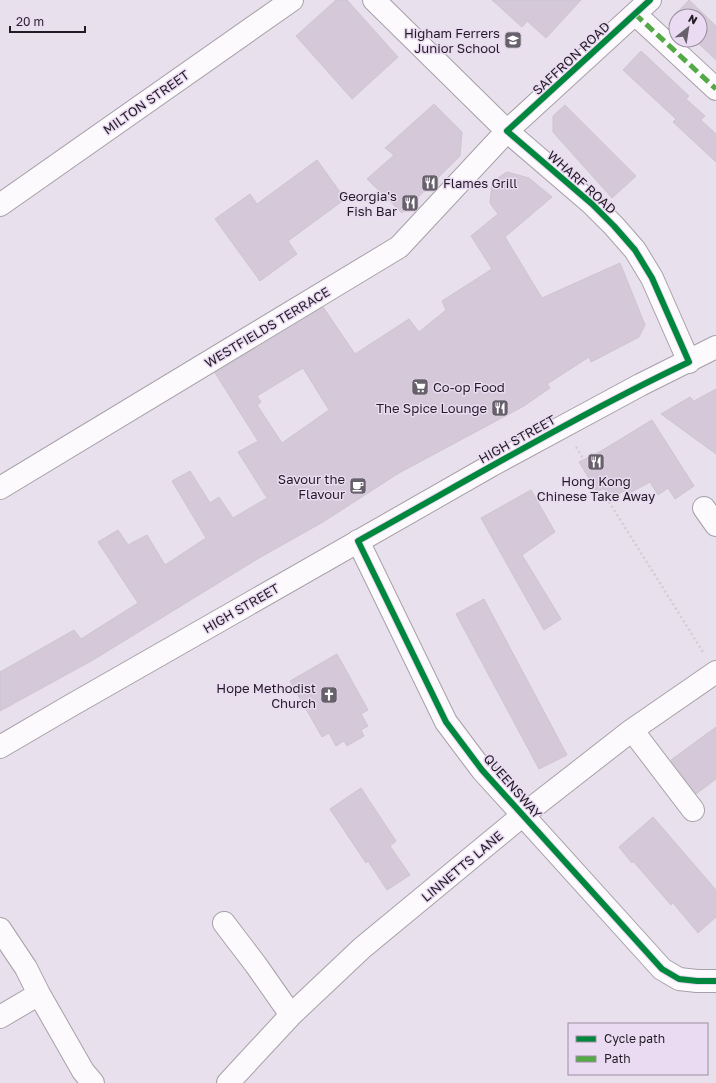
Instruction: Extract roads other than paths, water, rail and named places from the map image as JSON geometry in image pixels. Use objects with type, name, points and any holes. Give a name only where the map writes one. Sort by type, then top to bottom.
[{"type":"street","name":"MILTON STREET","points":[[0,205],[292,0]]},
{"type":"street","name":"WHARF ROAD","points":[[374,0],[507,131],[592,204],[635,250],[652,278],[689,362]]},
{"type":"street","name":"SAFFRON ROAD","points":[[507,131],[642,7]]},
{"type":"street","points":[[642,7],[716,89]]},
{"type":"street","name":"WESTFIELDS TERRACE","points":[[0,488],[399,247],[507,131]]},
{"type":"street","name":"HIGH STREET","points":[[0,747],[358,541],[563,426],[716,347]]},
{"type":"street","name":"QUEENSWAY","points":[[358,541],[446,722],[482,770],[662,969],[679,978],[697,981],[716,981]]},
{"type":"street","name":"LINNETTS LANE","points":[[228,1083],[291,1015],[362,948],[523,815],[632,730],[716,672]]},
{"type":"street","points":[[632,730],[693,810]]},
{"type":"street","points":[[224,923],[291,1015]]},
{"type":"street","points":[[0,928],[26,968],[39,994],[83,1071],[93,1083]]},
{"type":"street","points":[[0,1017],[39,994]]},
{"type":"place","name":"Higham Ferrers Junior School","points":[[513,40]]},
{"type":"place","name":"Flames Grill","points":[[430,183]]},
{"type":"place","name":"Georgia's Fish Bar","points":[[410,203]]},
{"type":"place","name":"Co-op Food","points":[[420,387]]},
{"type":"place","name":"The Spice Lounge","points":[[500,408]]},
{"type":"place","name":"Hong Kong Chinese Take Away","points":[[596,462]]},
{"type":"place","name":"Savour the Flavour","points":[[358,486]]},
{"type":"place","name":"Hope Methodist Church","points":[[329,695]]}]
